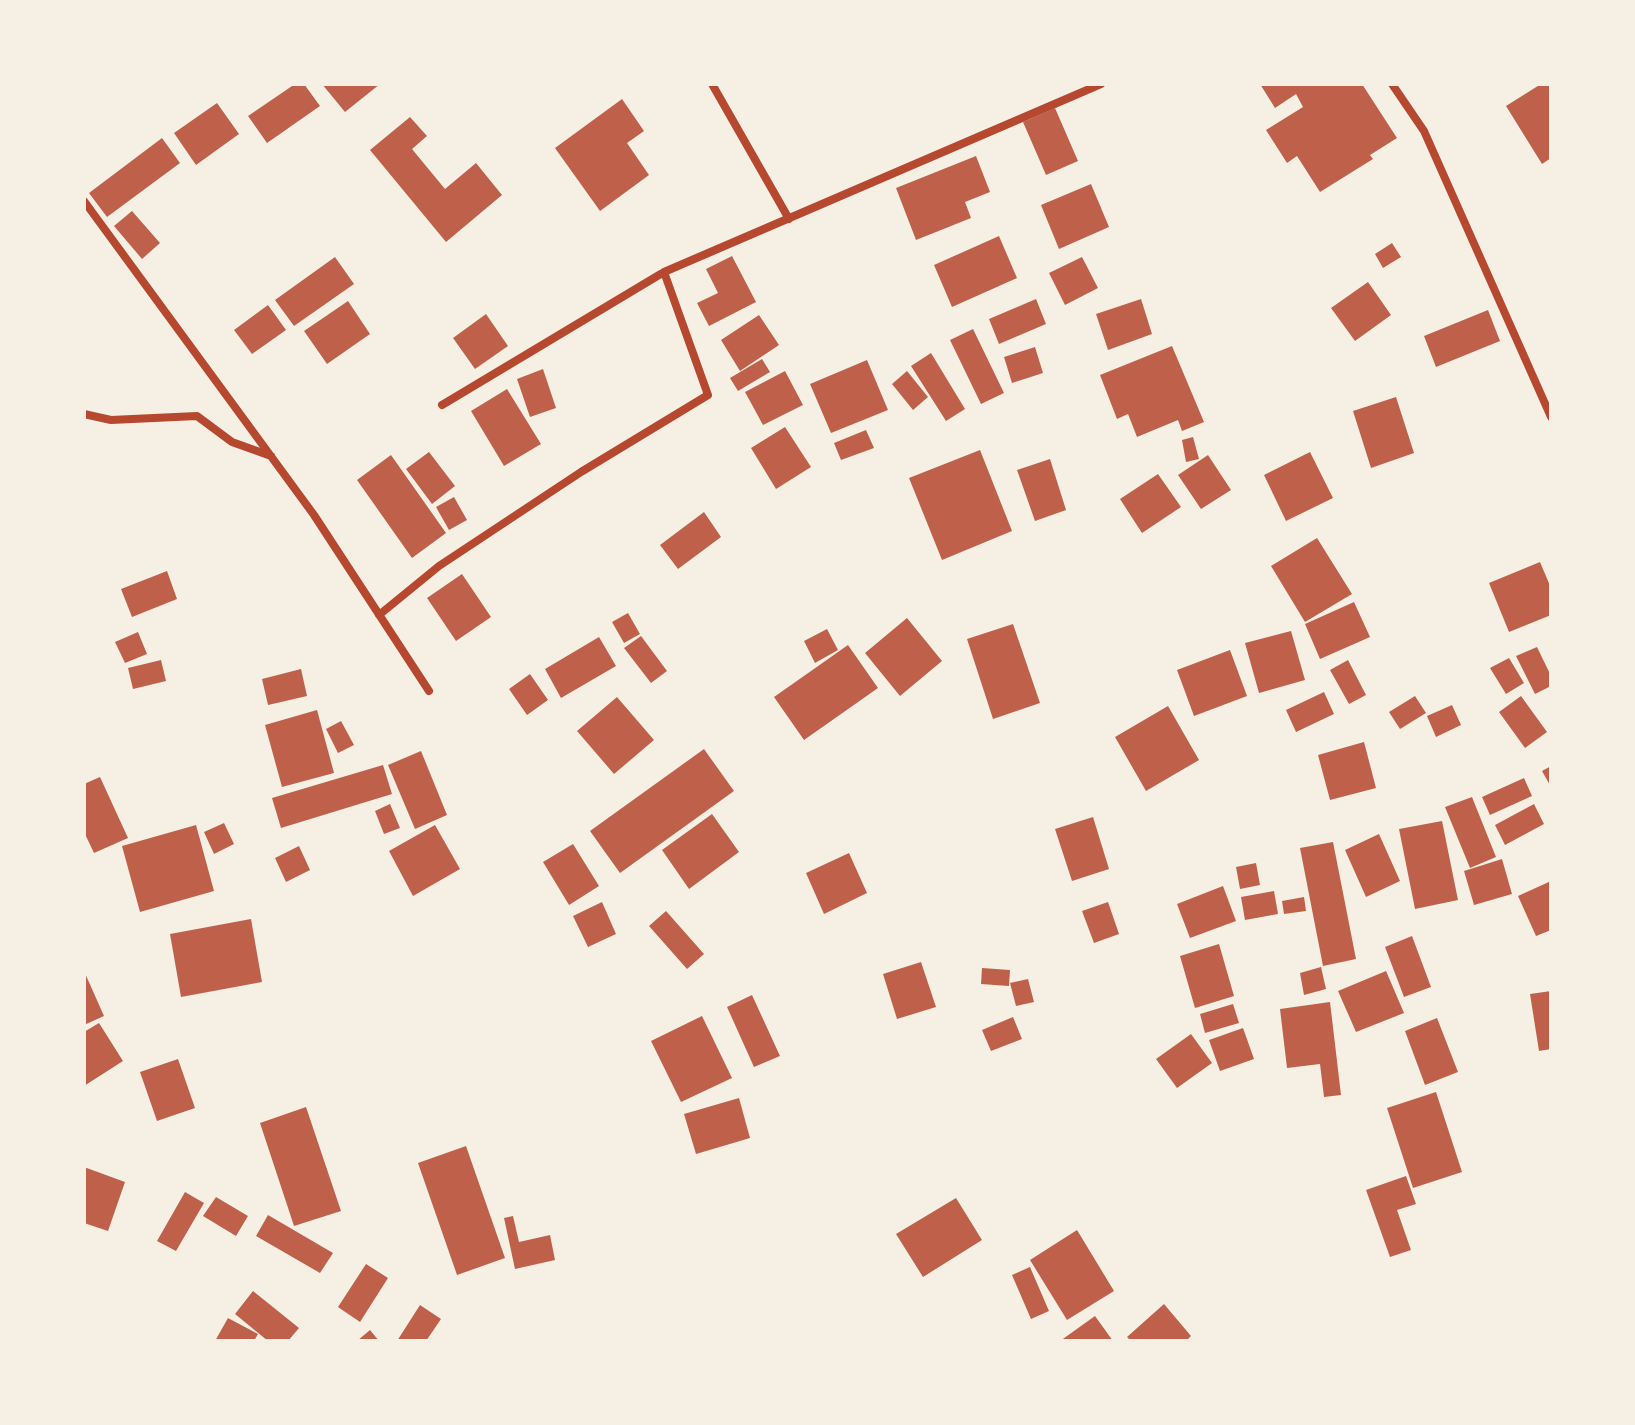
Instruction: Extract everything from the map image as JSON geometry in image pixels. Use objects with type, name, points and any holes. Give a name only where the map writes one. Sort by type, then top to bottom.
[{"type":"street","points":[[712,84],[789,219]]},
{"type":"street","points":[[442,405],[664,272],[1101,84]]},
{"type":"street","points":[[1392,84],[1424,131],[1551,417]]},
{"type":"street","points":[[84,201],[272,456],[429,691]]},
{"type":"street","points":[[379,615],[439,566],[581,472],[708,395],[664,272]]},
{"type":"street","points":[[84,414],[111,420],[197,416],[232,442],[272,456]]},
{"type":"building","points":[[295,84],[304,84],[320,106],[267,143],[248,116]]},
{"type":"building","points":[[322,84],[380,84],[345,112]]},
{"type":"building","points":[[1260,84],[1362,84],[1397,138],[1370,155],[1373,159],[1320,192],[1297,156],[1287,163],[1266,130],[1303,107],[1296,94],[1275,108]]},
{"type":"building","points":[[1541,84],[1551,84],[1551,158],[1542,164],[1506,106]]},
{"type":"building","points":[[622,99],[644,131],[627,143],[649,175],[600,211],[555,148]]},
{"type":"building","points":[[217,103],[239,134],[196,165],[174,133]]},
{"type":"building","points":[[1055,108],[1078,161],[1046,175],[1023,122]]},
{"type":"building","points":[[410,117],[427,136],[412,149],[445,189],[476,163],[502,195],[446,242],[370,150]]},
{"type":"building","points":[[162,138],[180,163],[107,217],[89,193]]},
{"type":"building","points":[[976,156],[990,192],[965,202],[971,218],[916,240],[896,188]]},
{"type":"building","points":[[1091,184],[1109,227],[1059,249],[1041,205]]},
{"type":"building","points":[[132,211],[160,243],[142,259],[114,226]]},
{"type":"building","points":[[999,236],[1017,278],[952,307],[934,265]]},
{"type":"building","points":[[1392,243],[1401,257],[1383,268],[1375,254]]},
{"type":"building","points":[[732,256],[756,302],[709,326],[697,303],[718,293],[706,269]]},
{"type":"building","points":[[335,257],[354,284],[294,326],[275,300]]},
{"type":"building","points":[[1082,257],[1098,288],[1065,305],[1049,273]]},
{"type":"building","points":[[1368,282],[1391,315],[1355,341],[1331,308]]},
{"type":"building","points":[[1036,299],[1046,324],[999,344],[989,319]]},
{"type":"building","points":[[1141,299],[1152,334],[1108,350],[1096,314]]},
{"type":"building","points":[[348,301],[370,334],[327,364],[304,331]]},
{"type":"building","points":[[268,305],[286,330],[252,354],[234,330]]},
{"type":"building","points":[[1488,310],[1500,341],[1436,367],[1424,336]]},
{"type":"building","points":[[486,314],[508,346],[475,369],[453,338]]},
{"type":"building","points":[[759,315],[779,345],[740,371],[721,340]]},
{"type":"building","points":[[973,329],[1004,393],[981,404],[950,340]]},
{"type":"building","points":[[1172,346],[1204,422],[1182,431],[1178,420],[1137,437],[1128,414],[1117,419],[1100,375]]},
{"type":"building","points":[[1035,347],[1043,373],[1012,383],[1004,357]]},
{"type":"building","points":[[931,353],[965,409],[946,421],[911,366]]},
{"type":"building","points":[[762,359],[770,372],[738,391],[730,378]]},
{"type":"building","points":[[867,360],[888,410],[831,433],[810,384]]},
{"type":"building","points":[[543,369],[556,408],[530,417],[517,379]]},
{"type":"building","points":[[785,371],[803,405],[763,425],[745,392]]},
{"type":"building","points":[[907,371],[928,397],[913,410],[892,384]]},
{"type":"building","points":[[507,389],[541,444],[504,466],[471,411]]},
{"type":"building","points":[[1396,397],[1414,453],[1371,468],[1353,411]]},
{"type":"building","points":[[785,427],[811,467],[776,489],[751,448]]},
{"type":"building","points":[[866,430],[874,448],[841,460],[834,443]]},
{"type":"building","points":[[1193,437],[1199,459],[1186,462],[1182,440]]},
{"type":"building","points":[[980,450],[1012,531],[942,560],[909,478]]},
{"type":"building","points":[[429,452],[455,486],[432,504],[406,469]]},
{"type":"building","points":[[1310,452],[1333,498],[1286,521],[1264,475]]},
{"type":"building","points":[[391,455],[446,533],[412,558],[357,480]]},
{"type":"building","points":[[1208,455],[1231,490],[1201,509],[1178,475]]},
{"type":"building","points":[[1050,459],[1066,510],[1035,521],[1017,470]]},
{"type":"building","points":[[1158,474],[1181,507],[1142,533],[1120,499]]},
{"type":"building","points":[[454,497],[467,520],[449,530],[436,507]]},
{"type":"building","points":[[704,512],[721,537],[678,569],[660,545]]},
{"type":"building","points":[[1317,538],[1352,594],[1305,622],[1271,566]]},
{"type":"building","points":[[1540,562],[1551,588],[1551,615],[1509,632],[1489,583]]},
{"type":"building","points":[[167,571],[177,599],[132,617],[121,589]]},
{"type":"building","points":[[462,574],[491,617],[456,641],[427,598]]},
{"type":"building","points":[[1354,602],[1370,637],[1320,659],[1305,624]]},
{"type":"building","points":[[628,613],[640,634],[624,643],[612,622]]},
{"type":"building","points":[[907,618],[942,661],[900,696],[865,653]]},
{"type":"building","points":[[1013,624],[1040,703],[993,719],[967,639]]},
{"type":"building","points":[[827,629],[838,650],[815,663],[804,641]]},
{"type":"building","points":[[1291,631],[1305,680],[1259,693],[1245,643]]},
{"type":"building","points":[[138,632],[147,654],[125,663],[115,642]]},
{"type":"building","points":[[641,636],[667,671],[651,683],[624,648]]},
{"type":"building","points":[[599,637],[616,666],[561,698],[545,669]]},
{"type":"building","points":[[848,645],[878,688],[804,740],[774,697]]},
{"type":"building","points":[[1537,647],[1551,676],[1551,686],[1535,694],[1516,656]]},
{"type":"building","points":[[1230,650],[1247,696],[1194,716],[1177,670]]},
{"type":"building","points":[[1509,658],[1524,683],[1506,694],[1490,668]]},
{"type":"building","points":[[161,660],[166,681],[133,689],[128,668]]},
{"type":"building","points":[[1348,660],[1366,695],[1349,704],[1330,670]]},
{"type":"building","points":[[301,669],[307,696],[268,705],[262,679]]},
{"type":"building","points":[[530,674],[548,700],[527,715],[509,689]]},
{"type":"building","points":[[1324,692],[1334,714],[1296,732],[1286,710]]},
{"type":"building","points":[[1415,696],[1426,713],[1400,729],[1389,712]]},
{"type":"building","points":[[1521,696],[1547,732],[1525,748],[1499,712]]},
{"type":"building","points":[[617,697],[654,740],[614,774],[577,731]]},
{"type":"building","points":[[1452,705],[1461,725],[1436,737],[1427,716]]},
{"type":"building","points":[[1168,706],[1199,760],[1146,791],[1115,737]]},
{"type":"building","points":[[317,710],[334,773],[282,787],[265,725]]},
{"type":"building","points":[[341,721],[354,745],[338,753],[326,729]]},
{"type":"building","points":[[1364,742],[1376,788],[1330,800],[1318,755]]},
{"type":"building","points":[[704,749],[734,791],[620,873],[590,831]]},
{"type":"building","points":[[421,751],[447,815],[415,829],[388,765]]},
{"type":"building","points":[[383,765],[392,794],[281,828],[272,798]]},
{"type":"building","points":[[1551,766],[1551,787],[1542,771]]},
{"type":"building","points":[[100,777],[128,838],[94,853],[84,832],[84,784]]},
{"type":"building","points":[[1524,778],[1532,796],[1490,815],[1482,797]]},
{"type":"building","points":[[1472,797],[1496,857],[1470,868],[1445,807]]},
{"type":"building","points":[[390,804],[400,828],[384,834],[375,811]]},
{"type":"building","points":[[1534,804],[1544,824],[1505,845],[1495,825]]},
{"type":"building","points":[[712,814],[739,852],[689,889],[662,850]]},
{"type":"building","points":[[1093,817],[1109,869],[1072,881],[1055,829]]},
{"type":"building","points":[[1442,821],[1458,900],[1415,909],[1399,829]]},
{"type":"building","points":[[224,823],[234,844],[214,854],[204,832]]},
{"type":"building","points":[[196,825],[214,891],[140,912],[122,846]]},
{"type":"building","points":[[435,825],[460,869],[413,896],[389,851]]},
{"type":"building","points":[[1379,834],[1400,881],[1366,897],[1345,850]]},
{"type":"building","points":[[1333,842],[1356,959],[1323,966],[1300,848]]},
{"type":"building","points":[[573,844],[599,886],[569,905],[543,862]]},
{"type":"building","points":[[299,846],[310,870],[286,882],[275,858]]},
{"type":"building","points":[[849,853],[867,893],[824,914],[806,873]]},
{"type":"building","points":[[1502,859],[1512,894],[1474,905],[1464,871]]},
{"type":"building","points":[[1256,863],[1260,885],[1240,889],[1236,867]]},
{"type":"building","points":[[1551,881],[1551,930],[1536,936],[1518,896]]},
{"type":"building","points":[[1223,886],[1236,921],[1190,938],[1177,904]]},
{"type":"building","points":[[1274,891],[1278,914],[1245,920],[1241,897]]},
{"type":"building","points":[[1304,897],[1306,911],[1284,914],[1282,901]]},
{"type":"building","points":[[602,902],[616,934],[588,947],[573,916]]},
{"type":"building","points":[[1108,902],[1119,934],[1094,943],[1082,911]]},
{"type":"building","points":[[666,911],[704,954],[687,969],[649,926]]},
{"type":"building","points":[[251,919],[262,982],[181,997],[170,934]]},
{"type":"building","points":[[1412,936],[1431,987],[1404,997],[1385,947]]},
{"type":"building","points":[[1219,944],[1234,996],[1195,1008],[1180,956]]},
{"type":"building","points":[[921,962],[936,1007],[897,1019],[883,974]]},
{"type":"building","points":[[1321,967],[1326,989],[1304,995],[1300,973]]},
{"type":"building","points":[[982,968],[1010,970],[1009,986],[981,984]]},
{"type":"building","points":[[84,971],[104,1016],[84,1025]]},
{"type":"building","points":[[1386,971],[1404,1013],[1356,1032],[1338,991]]},
{"type":"building","points":[[1028,979],[1034,1002],[1016,1006],[1010,983]]},
{"type":"building","points":[[1551,991],[1551,1049],[1539,1051],[1530,994]]},
{"type":"building","points":[[752,995],[780,1056],[754,1067],[727,1007]]},
{"type":"building","points":[[1330,1002],[1341,1095],[1324,1097],[1320,1064],[1287,1068],[1280,1009]]},
{"type":"building","points":[[1233,1004],[1239,1023],[1205,1033],[1200,1014]]},
{"type":"building","points":[[702,1016],[732,1078],[681,1102],[651,1041]]},
{"type":"building","points":[[1013,1017],[1022,1039],[991,1051],[982,1030]]},
{"type":"building","points":[[1437,1018],[1458,1072],[1425,1085],[1405,1031]]},
{"type":"building","points":[[99,1023],[123,1061],[84,1086],[84,1032]]},
{"type":"building","points":[[1243,1028],[1254,1059],[1220,1071],[1209,1040]]},
{"type":"building","points":[[1191,1034],[1212,1063],[1177,1088],[1156,1059]]},
{"type":"building","points":[[178,1059],[195,1108],[157,1121],[140,1072]]},
{"type":"building","points":[[1436,1092],[1462,1172],[1413,1188],[1387,1108]]},
{"type":"building","points":[[739,1098],[750,1138],[696,1154],[684,1114]]},
{"type":"building","points":[[306,1107],[341,1211],[294,1226],[260,1123]]},
{"type":"building","points":[[466,1146],[505,1258],[457,1275],[418,1163]]},
{"type":"building","points":[[84,1167],[125,1182],[108,1231],[84,1223]]},
{"type":"building","points":[[1406,1176],[1416,1204],[1397,1210],[1411,1250],[1390,1257],[1366,1190]]},
{"type":"building","points":[[185,1192],[204,1203],[176,1251],[157,1241]]},
{"type":"building","points":[[216,1197],[248,1216],[236,1236],[203,1216]]},
{"type":"building","points":[[956,1198],[982,1240],[923,1277],[896,1234]]},
{"type":"building","points":[[268,1215],[333,1253],[320,1273],[256,1236]]},
{"type":"building","points":[[513,1216],[519,1242],[550,1235],[555,1260],[515,1269],[504,1218]]},
{"type":"building","points":[[1077,1230],[1114,1291],[1067,1320],[1030,1260]]},
{"type":"building","points":[[366,1264],[388,1278],[360,1322],[338,1307]]},
{"type":"building","points":[[1030,1267],[1049,1311],[1031,1319],[1012,1275]]},
{"type":"building","points":[[253,1291],[299,1328],[288,1341],[268,1341],[235,1314]]},
{"type":"building","points":[[1164,1304],[1191,1336],[1186,1341],[1131,1341],[1127,1337]]},
{"type":"building","points":[[420,1305],[441,1319],[426,1341],[397,1341]]},
{"type":"building","points":[[1095,1316],[1113,1341],[1060,1341]]},
{"type":"building","points":[[228,1318],[258,1334],[254,1341],[215,1341]]},
{"type":"building","points":[[370,1330],[379,1341],[357,1341]]}]
